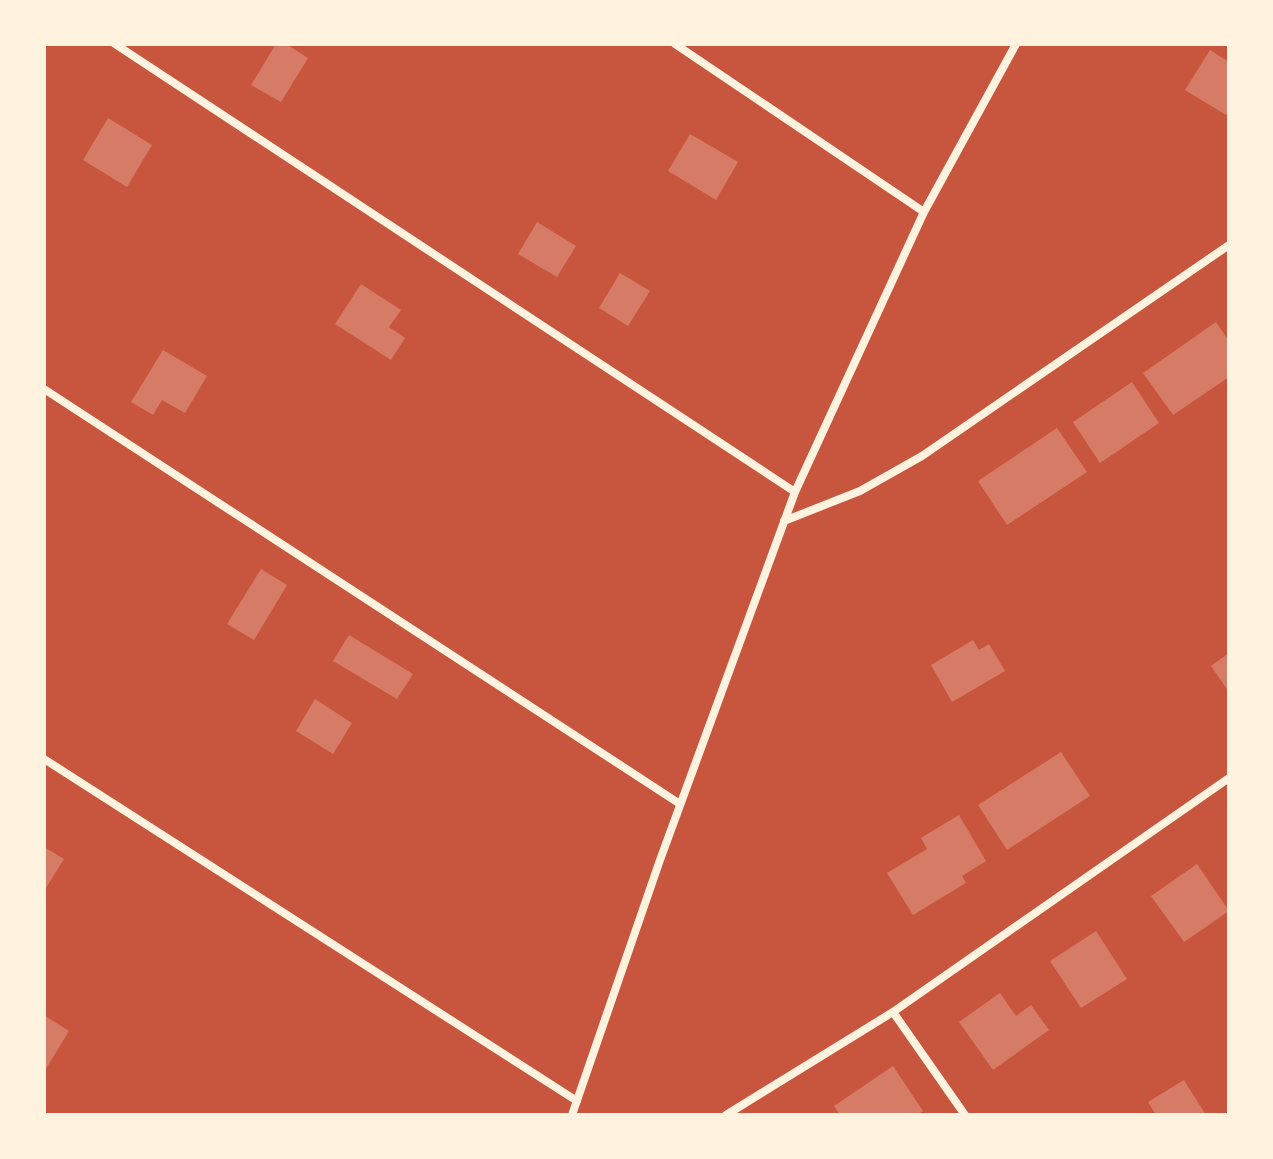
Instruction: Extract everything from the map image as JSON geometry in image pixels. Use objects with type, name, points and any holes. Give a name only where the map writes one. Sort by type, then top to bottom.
[{"type":"street","points":[[115,44],[795,492]]},
{"type":"street","points":[[675,44],[924,212]]},
{"type":"street","points":[[572,1115],[680,804],[795,492],[924,212],[1016,44]]},
{"type":"street","points":[[784,521],[860,491],[922,456],[1229,245]]},
{"type":"street","points":[[44,389],[680,804]]},
{"type":"street","points":[[44,759],[577,1101]]},
{"type":"street","points":[[726,1115],[893,1012],[1229,778]]},
{"type":"street","points":[[893,1012],[965,1115]]},
{"type":"building","points":[[276,44],[286,44],[308,58],[281,102],[251,85]]},
{"type":"building","points":[[1210,50],[1229,62],[1229,109],[1226,115],[1185,90]]},
{"type":"building","points":[[108,118],[152,145],[127,187],[83,160]]},
{"type":"building","points":[[690,134],[738,162],[716,200],[668,171]]},
{"type":"building","points":[[537,222],[576,246],[557,277],[518,254]]},
{"type":"building","points":[[620,273],[650,291],[628,326],[599,308]]},
{"type":"building","points":[[361,284],[401,310],[389,327],[405,338],[391,360],[335,324]]},
{"type":"building","points":[[1216,322],[1229,341],[1229,377],[1173,415],[1143,373]]},
{"type":"building","points":[[163,350],[207,376],[185,413],[162,400],[153,415],[131,402]]},
{"type":"building","points":[[1132,382],[1159,423],[1100,463],[1073,422]]},
{"type":"building","points":[[1057,428],[1087,472],[1007,525],[978,481]]},
{"type":"building","points":[[261,569],[287,585],[254,640],[227,624]]},
{"type":"building","points":[[349,635],[413,674],[397,699],[333,661]]},
{"type":"building","points":[[973,640],[979,650],[989,644],[1005,671],[952,702],[931,665]]},
{"type":"building","points":[[1229,653],[1229,692],[1211,666]]},
{"type":"building","points":[[315,699],[352,723],[333,754],[296,731]]},
{"type":"building","points":[[1061,752],[1090,796],[1007,850],[978,805]]},
{"type":"building","points":[[959,815],[986,861],[962,876],[966,883],[913,915],[887,873],[927,849],[921,838]]},
{"type":"building","points":[[44,847],[64,859],[44,891]]},
{"type":"building","points":[[1197,864],[1229,911],[1184,942],[1151,896]]},
{"type":"building","points":[[1096,931],[1127,979],[1081,1008],[1050,961]]},
{"type":"building","points":[[1000,993],[1016,1016],[1031,1005],[1049,1030],[993,1070],[959,1022]]},
{"type":"building","points":[[44,1015],[69,1031],[44,1072]]},
{"type":"building","points":[[893,1066],[923,1111],[917,1115],[840,1115],[834,1106]]},
{"type":"building","points":[[1184,1080],[1206,1115],[1156,1115],[1148,1102]]}]
